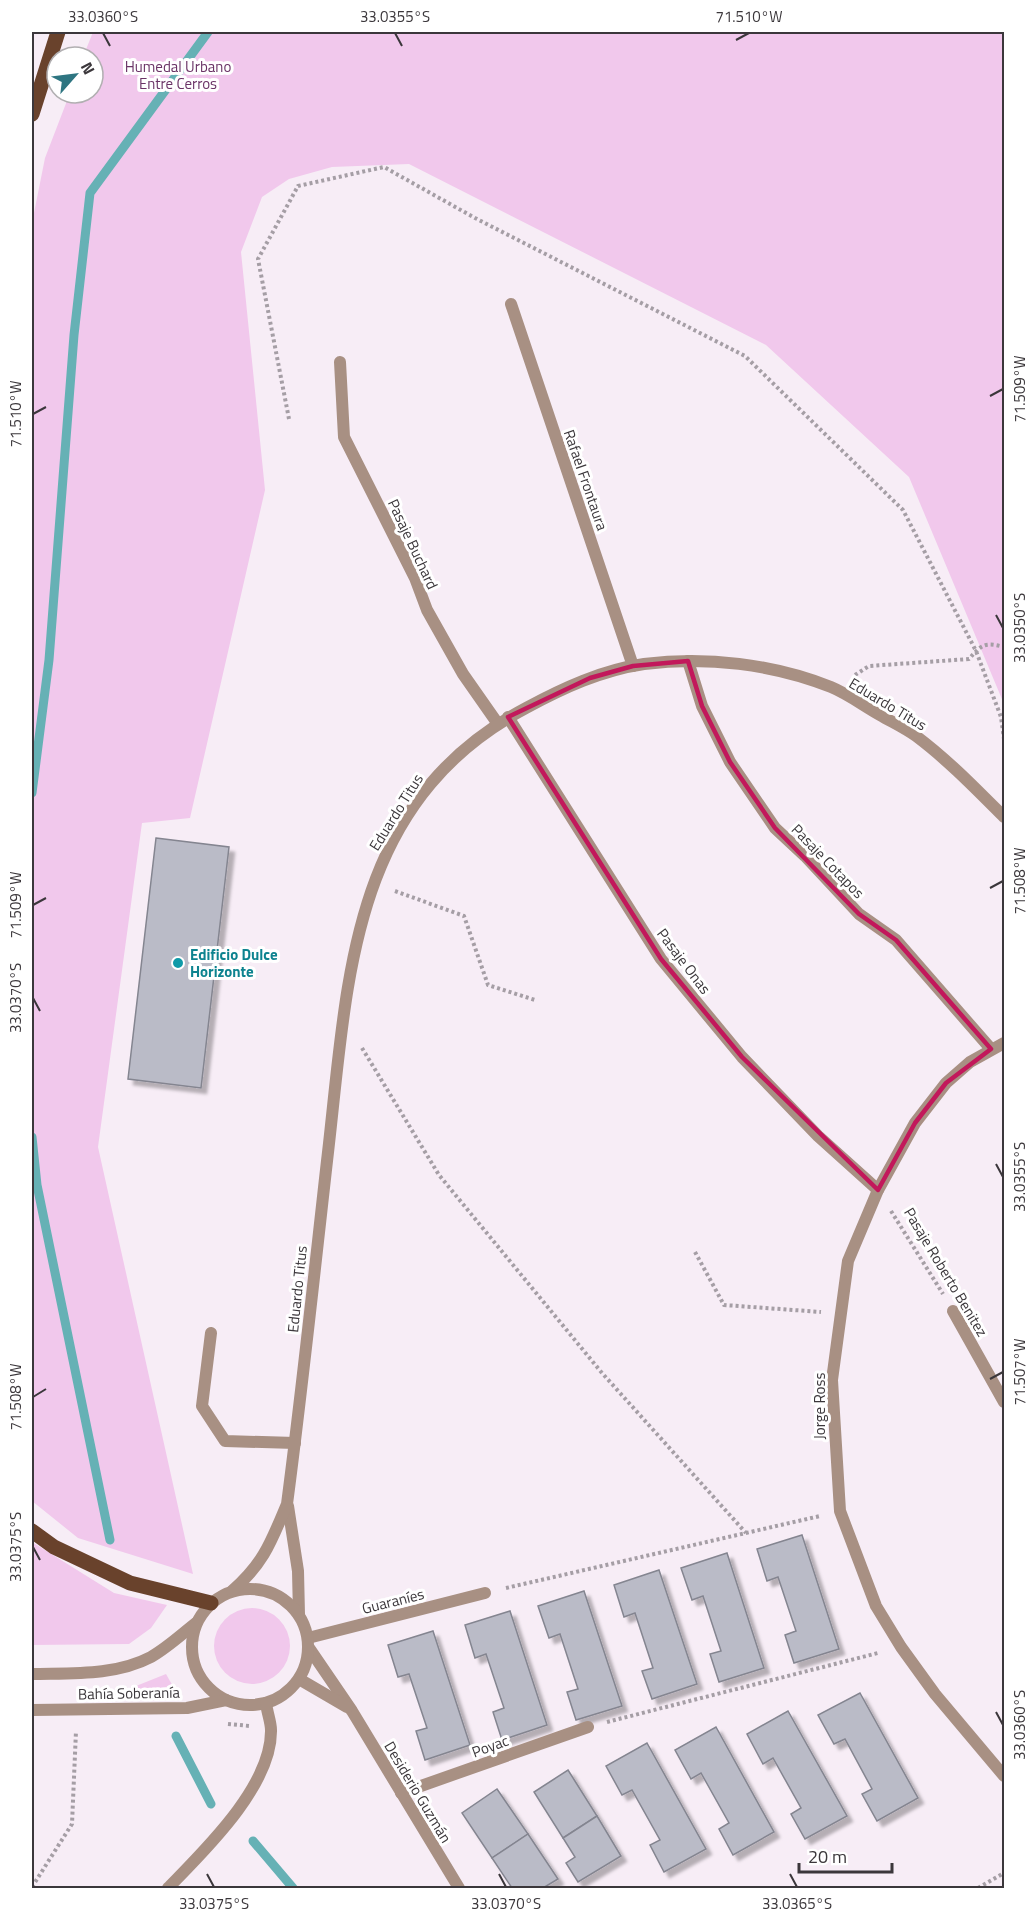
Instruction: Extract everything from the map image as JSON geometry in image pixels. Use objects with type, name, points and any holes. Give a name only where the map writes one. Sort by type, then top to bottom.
[{"type":"main road","points":[[32,114],[58,32]]},
{"type":"main road","points":[[32,1531],[54,1547],[130,1584],[211,1603]]},
{"type":"street","name":"Rafael Frontaura","points":[[511,304],[633,666]]},
{"type":"street","name":"Pasaje Buchard","points":[[340,362],[344,437],[415,578],[427,610],[463,674],[503,721]]},
{"type":"street","name":"Eduardo Titus","points":[[196,1623],[211,1603],[232,1591],[262,1560],[287,1504],[343,1017],[363,914],[372,883],[394,838],[431,781],[469,743],[503,721],[590,678],[633,666],[688,661],[760,666],[832,688],[914,734],[964,777],[1005,817]]},
{"type":"street","name":"Pasaje Cotapos","points":[[688,661],[702,706],[730,762],[775,828],[805,856],[859,914],[896,940],[991,1049]]},
{"type":"street","name":"Pasaje Onas","points":[[503,721],[661,959],[742,1057],[818,1136],[878,1190]]},
{"type":"street","name":"Jorge Ross","points":[[1005,1042],[991,1049],[946,1083],[915,1123],[878,1190],[848,1262],[839,1313],[832,1380],[840,1511],[876,1606],[901,1647],[935,1694],[1005,1776]]},
{"type":"street","name":"Pasaje Roberto Benitez","points":[[953,1311],[1005,1402]]},
{"type":"street","points":[[211,1333],[202,1406],[225,1441],[295,1443]]},
{"type":"street","name":"Eduardo Titus","points":[[287,1504],[298,1571],[298,1615],[308,1643]]},
{"type":"street","name":"Eduardo Titus","points":[[232,1591],[256,1588],[279,1596],[298,1615]]},
{"type":"street","name":"Guaraníes","points":[[308,1643],[485,1593]]},
{"type":"street","points":[[196,1623],[192,1645],[195,1668],[208,1687],[226,1700],[246,1705],[266,1703],[284,1694],[299,1679],[306,1664],[308,1643]]},
{"type":"street","name":"Bahía Soberanía","points":[[32,1674],[94,1672],[126,1666],[151,1656],[196,1623]]},
{"type":"street","name":"Desiderio Guzmán","points":[[308,1643],[459,1888]]},
{"type":"street","name":"Desiderio Guzmán","points":[[299,1679],[352,1711]]},
{"type":"street","name":"Bahía Soberanía","points":[[32,1710],[187,1708],[226,1700]]},
{"type":"street","points":[[168,1888],[218,1838],[252,1788],[267,1755],[272,1730],[266,1703]]},
{"type":"street","name":"Poyac","points":[[401,1793],[588,1727]]},
{"type":"path","points":[[289,419],[258,259],[298,186],[384,167],[475,218],[745,356],[903,510],[976,651],[1001,717],[1005,739]]},
{"type":"path","points":[[832,688],[869,666],[969,659],[976,651],[989,643],[1005,647]]},
{"type":"path","points":[[372,883],[464,916],[488,986],[535,1000]]},
{"type":"path","points":[[343,1017],[439,1175],[602,1373],[746,1533]]},
{"type":"path","name":"Pasaje Roberto Benitez","points":[[878,1190],[953,1311]]},
{"type":"path","points":[[695,1252],[724,1305],[839,1313]]},
{"type":"path","points":[[485,1593],[840,1511]]},
{"type":"path","points":[[588,1727],[901,1647]]},
{"type":"path","points":[[219,1724],[243,1724],[272,1730]]},
{"type":"path","points":[[32,1887],[72,1824],[76,1725]]},
{"type":"path","points":[[978,1888],[1005,1873]]},
{"type":"highlighted area","points":[[688,661],[702,706],[730,762],[775,828],[859,914],[896,940],[991,1049],[946,1083],[915,1123],[878,1190],[742,1057],[661,959],[508,717],[590,678],[633,666]]},
{"type":"green space","name":"Humedal Urbano Entre Cerros","points":[[93,32],[1004,32],[1004,704],[909,477],[766,345],[409,164],[332,167],[289,179],[262,197],[241,252],[265,490],[190,818],[142,823],[98,1147],[193,1574],[78,1538],[32,1501],[32,223],[45,158],[65,105],[105,105],[105,45],[88,45]]},
{"type":"green space","points":[[32,1542],[114,1593],[167,1605],[151,1628],[129,1644],[32,1645]]},
{"type":"green space","points":[[252,1608],[267,1611],[279,1619],[287,1631],[290,1646],[287,1661],[279,1673],[267,1681],[252,1684],[237,1681],[225,1673],[217,1661],[214,1646],[217,1631],[225,1619],[237,1611]]},
{"type":"green space","points":[[166,1674],[175,1690],[116,1694]]},
{"type":"building","name":"Edificio Dulce Horizonte","points":[[156,838],[229,847],[201,1088],[128,1079]]},
{"type":"building","points":[[802,1535],[839,1649],[794,1663],[785,1635],[796,1631],[778,1577],[767,1581],[757,1549]]},
{"type":"building","points":[[727,1553],[764,1668],[719,1682],[710,1654],[721,1651],[703,1596],[692,1600],[681,1568]]},
{"type":"building","points":[[659,1570],[697,1684],[652,1699],[642,1671],[653,1668],[635,1613],[624,1617],[614,1585]]},
{"type":"building","points":[[584,1591],[622,1706],[576,1720],[567,1692],[578,1689],[560,1634],[549,1638],[538,1606]]},
{"type":"building","points":[[510,1611],[547,1725],[502,1740],[493,1712],[504,1708],[486,1654],[475,1658],[465,1625]]},
{"type":"building","points":[[433,1631],[470,1745],[425,1760],[416,1731],[427,1728],[409,1674],[398,1677],[388,1645]]},
{"type":"building","points":[[860,1693],[918,1798],[877,1821],[862,1794],[872,1789],[845,1739],[834,1744],[818,1715]]},
{"type":"building","points":[[788,1711],[847,1816],[805,1839],[791,1814],[801,1808],[773,1758],[763,1764],[747,1734]]},
{"type":"building","points":[[716,1727],[774,1832],[733,1855],[719,1829],[729,1823],[701,1773],[691,1779],[675,1750]]},
{"type":"building","points":[[647,1743],[706,1849],[664,1872],[650,1845],[660,1840],[632,1790],[622,1795],[606,1766]]},
{"type":"building","points":[[568,1770],[597,1816],[563,1838],[534,1792]]},
{"type":"building","points":[[497,1789],[528,1834],[492,1858],[462,1813]]},
{"type":"building","points":[[597,1816],[621,1856],[578,1882],[566,1863],[575,1857],[563,1838]]},
{"type":"building","points":[[528,1834],[558,1879],[543,1888],[512,1888],[492,1858]]},
{"type":"waterway","points":[[32,793],[49,660],[74,335],[90,193],[208,32]]},
{"type":"waterway","points":[[32,1137],[37,1185],[110,1540]]},
{"type":"waterway","points":[[176,1736],[211,1804]]},
{"type":"waterway","points":[[253,1841],[293,1888]]},
{"type":"place","name":"Edificio Dulce Horizonte","points":[[178,963]]}]
